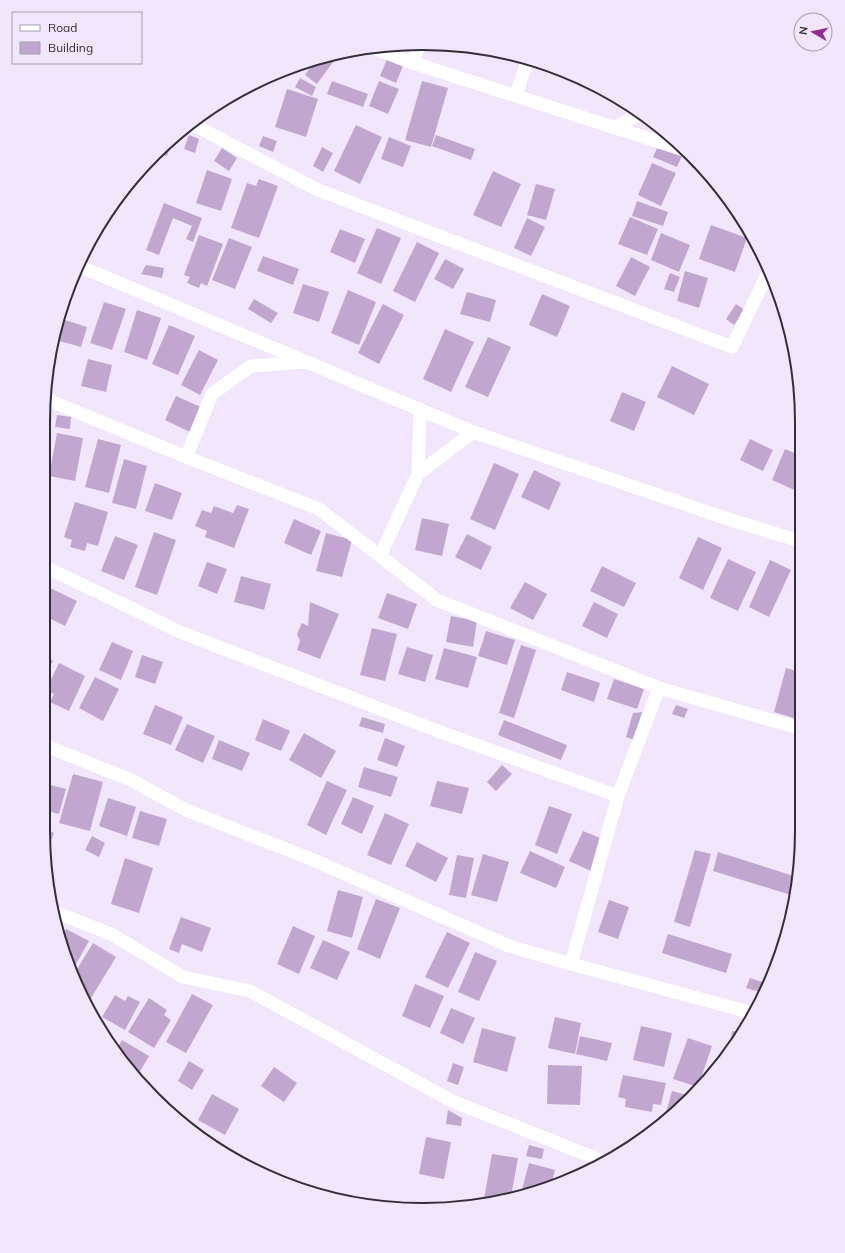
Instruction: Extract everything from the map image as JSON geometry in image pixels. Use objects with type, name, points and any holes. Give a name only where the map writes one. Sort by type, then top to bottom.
[{"type":"street","points":[[412,62],[417,50]]},
{"type":"street","points":[[385,52],[672,146]]},
{"type":"street","points":[[516,95],[526,65]]},
{"type":"street","points":[[616,127],[635,117]]},
{"type":"street","points":[[197,127],[318,190],[732,347],[766,278]]},
{"type":"street","points":[[84,268],[474,432],[731,520],[795,539]]},
{"type":"street","points":[[186,457],[212,394],[251,366],[308,362]]},
{"type":"street","points":[[51,401],[186,457],[319,509],[437,600],[659,688],[795,727]]},
{"type":"street","points":[[380,556],[418,474],[420,409]]},
{"type":"street","points":[[418,474],[474,432]]},
{"type":"street","points":[[50,570],[180,632],[443,733],[618,796]]},
{"type":"street","points":[[571,964],[618,796],[659,688]]},
{"type":"street","points":[[50,747],[131,780],[186,810],[311,859],[509,946],[748,1012]]},
{"type":"street","points":[[60,914],[111,934],[183,977],[250,991],[452,1102],[598,1159]]},
{"type":"building","points":[[387,59],[403,66],[396,83],[380,76]]},
{"type":"building","points":[[334,61],[317,84],[305,75],[310,68]]},
{"type":"building","points":[[300,78],[316,87],[312,96],[295,87]]},
{"type":"building","points":[[332,81],[368,94],[363,107],[327,94]]},
{"type":"building","points":[[379,81],[399,89],[388,114],[369,106]]},
{"type":"building","points":[[422,81],[448,88],[431,147],[405,140]]},
{"type":"building","points":[[287,89],[318,99],[306,137],[275,127]]},
{"type":"building","points":[[356,125],[382,137],[360,184],[334,171]]},
{"type":"building","points":[[189,135],[199,139],[195,153],[184,149]]},
{"type":"building","points":[[436,135],[475,149],[471,160],[432,146]]},
{"type":"building","points":[[263,136],[277,141],[273,152],[259,146]]},
{"type":"building","points":[[389,137],[411,146],[403,167],[381,159]]},
{"type":"building","points":[[658,146],[682,156],[677,167],[653,157]]},
{"type":"building","points":[[322,147],[333,153],[323,172],[313,166]]},
{"type":"building","points":[[222,148],[237,158],[229,171],[214,161]]},
{"type":"building","points":[[169,150],[167,156],[163,155]]},
{"type":"building","points":[[652,163],[676,173],[661,206],[638,195]]},
{"type":"building","points":[[207,170],[232,179],[221,211],[196,203]]},
{"type":"building","points":[[493,171],[521,184],[501,227],[473,215]]},
{"type":"building","points":[[259,179],[278,186],[259,238],[231,228],[247,183],[256,186]]},
{"type":"building","points":[[536,184],[555,189],[546,220],[527,215]]},
{"type":"building","points":[[637,201],[668,212],[663,226],[632,216]]},
{"type":"building","points":[[164,203],[202,218],[193,242],[186,239],[192,226],[173,218],[159,255],[146,250]]},
{"type":"building","points":[[630,217],[658,229],[647,255],[618,244]]},
{"type":"building","points":[[527,218],[545,227],[531,256],[514,248]]},
{"type":"building","points":[[711,225],[747,239],[735,272],[699,259]]},
{"type":"building","points":[[377,228],[401,238],[381,284],[357,273]]},
{"type":"building","points":[[340,229],[365,239],[355,263],[330,252]]},
{"type":"building","points":[[661,233],[690,245],[679,272],[651,260]]},
{"type":"building","points":[[199,235],[223,244],[207,286],[201,283],[199,288],[187,283],[190,277],[184,275]]},
{"type":"building","points":[[229,238],[252,247],[235,289],[212,280]]},
{"type":"building","points":[[417,242],[439,253],[415,302],[393,291]]},
{"type":"building","points":[[263,256],[299,269],[293,285],[257,271]]},
{"type":"building","points":[[631,257],[650,267],[635,296],[616,286]]},
{"type":"building","points":[[445,259],[464,269],[453,289],[434,279]]},
{"type":"building","points":[[146,265],[164,268],[162,278],[141,274]]},
{"type":"building","points":[[685,271],[708,278],[699,308],[677,301]]},
{"type":"building","points":[[670,273],[680,277],[674,292],[664,289]]},
{"type":"building","points":[[303,284],[329,292],[319,322],[293,313]]},
{"type":"building","points":[[348,290],[376,302],[359,345],[331,333]]},
{"type":"building","points":[[467,292],[496,300],[490,322],[460,314]]},
{"type":"building","points":[[542,294],[570,306],[557,337],[529,325]]},
{"type":"building","points":[[254,299],[278,313],[271,323],[248,309]]},
{"type":"building","points":[[104,302],[126,309],[112,350],[90,343]]},
{"type":"building","points":[[383,304],[404,315],[379,364],[358,353]]},
{"type":"building","points":[[736,304],[745,310],[734,325],[726,319]]},
{"type":"building","points":[[137,310],[161,318],[147,360],[124,352]]},
{"type":"building","points":[[65,320],[87,327],[81,347],[59,341]]},
{"type":"building","points":[[169,325],[195,336],[178,375],[152,364]]},
{"type":"building","points":[[445,329],[474,342],[451,392],[423,379]]},
{"type":"building","points":[[488,337],[511,347],[488,397],[465,387]]},
{"type":"building","points":[[199,350],[218,360],[200,395],[181,385]]},
{"type":"building","points":[[88,359],[112,365],[106,392],[81,386]]},
{"type":"building","points":[[672,366],[709,384],[694,415],[657,397]]},
{"type":"building","points":[[622,392],[646,402],[634,431],[610,421]]},
{"type":"building","points":[[176,396],[203,408],[192,433],[165,420]]},
{"type":"building","points":[[57,415],[71,417],[70,429],[55,427]]},
{"type":"building","points":[[57,433],[83,438],[75,481],[50,476]]},
{"type":"building","points":[[98,439],[121,445],[109,493],[85,487]]},
{"type":"building","points":[[750,439],[773,450],[763,471],[740,460]]},
{"type":"building","points":[[785,449],[795,453],[795,490],[772,480]]},
{"type":"building","points":[[124,459],[147,466],[136,509],[112,503]]},
{"type":"building","points":[[494,463],[519,474],[495,530],[470,519]]},
{"type":"building","points":[[534,470],[561,483],[549,510],[521,497]]},
{"type":"building","points":[[155,483],[182,493],[172,520],[145,511]]},
{"type":"building","points":[[75,502],[108,512],[98,546],[87,543],[85,551],[70,547],[72,540],[64,537]]},
{"type":"building","points":[[237,505],[249,509],[234,548],[205,537],[207,531],[195,526],[202,510],[211,513],[214,506],[233,513]]},
{"type":"building","points":[[422,518],[449,524],[442,556],[415,550]]},
{"type":"building","points":[[294,519],[321,531],[311,555],[284,543]]},
{"type":"building","points":[[154,532],[176,540],[157,595],[135,587]]},
{"type":"building","points":[[326,533],[352,540],[342,577],[316,571]]},
{"type":"building","points":[[467,534],[492,547],[481,570],[455,557]]},
{"type":"building","points":[[115,536],[138,545],[124,580],[101,571]]},
{"type":"building","points":[[698,537],[722,548],[703,590],[679,578]]},
{"type":"building","points":[[728,559],[756,572],[738,611],[710,598]]},
{"type":"building","points":[[770,560],[791,570],[769,617],[749,607]]},
{"type":"building","points":[[207,562],[227,569],[217,594],[198,586]]},
{"type":"building","points":[[602,566],[636,583],[624,607],[590,591]]},
{"type":"building","points":[[241,576],[271,584],[264,610],[234,602]]},
{"type":"building","points":[[525,582],[547,594],[533,620],[510,608]]},
{"type":"building","points":[[50,588],[77,601],[65,626],[50,618]]},
{"type":"building","points":[[387,593],[417,604],[408,629],[378,618]]},
{"type":"building","points":[[310,602],[339,614],[320,659],[297,650],[300,641],[297,634],[302,623],[308,626]]},
{"type":"building","points":[[594,602],[618,614],[607,638],[582,626]]},
{"type":"building","points":[[451,616],[477,621],[473,647],[446,642]]},
{"type":"building","points":[[372,628],[397,634],[385,681],[360,675]]},
{"type":"building","points":[[486,631],[515,640],[507,665],[478,656]]},
{"type":"building","points":[[112,642],[133,651],[121,680],[99,670]]},
{"type":"building","points":[[521,645],[536,650],[514,718],[499,713]]},
{"type":"building","points":[[407,647],[433,655],[425,682],[398,674]]},
{"type":"building","points":[[444,648],[477,657],[468,688],[435,679]]},
{"type":"building","points":[[142,655],[163,662],[155,684],[135,677]]},
{"type":"building","points":[[59,663],[85,676],[69,711],[50,702],[54,694],[50,692],[50,682]]},
{"type":"building","points":[[786,668],[795,671],[795,718],[774,712]]},
{"type":"building","points":[[567,672],[600,683],[594,702],[561,690]]},
{"type":"building","points":[[95,677],[119,689],[103,721],[79,708]]},
{"type":"building","points":[[614,679],[644,689],[637,709],[607,699]]},
{"type":"building","points":[[155,705],[183,717],[171,745],[143,734]]},
{"type":"building","points":[[676,705],[688,709],[684,718],[672,714]]},
{"type":"building","points":[[642,712],[634,740],[626,737],[633,713]]},
{"type":"building","points":[[362,717],[385,724],[383,733],[359,726]]},
{"type":"building","points":[[263,719],[290,731],[281,751],[255,740]]},
{"type":"building","points":[[504,720],[567,745],[561,760],[498,735]]},
{"type":"building","points":[[187,724],[215,736],[203,763],[175,750]]},
{"type":"building","points":[[304,733],[336,751],[321,778],[289,760]]},
{"type":"building","points":[[385,738],[405,746],[397,767],[377,760]]},
{"type":"building","points":[[219,740],[250,753],[242,771],[212,759]]},
{"type":"building","points":[[502,765],[512,774],[496,791],[487,782]]},
{"type":"building","points":[[364,767],[398,777],[391,797],[358,787]]},
{"type":"building","points":[[73,774],[103,782],[90,831],[59,823]]},
{"type":"building","points":[[327,781],[347,790],[326,835],[307,825]]},
{"type":"building","points":[[437,781],[469,788],[462,814],[430,806]]},
{"type":"building","points":[[50,785],[66,789],[59,814],[50,812]]},
{"type":"building","points":[[353,797],[374,806],[362,834],[341,824]]},
{"type":"building","points":[[108,798],[136,807],[127,836],[99,826]]},
{"type":"building","points":[[549,806],[572,814],[557,854],[535,845]]},
{"type":"building","points":[[140,811],[167,819],[159,846],[132,838]]},
{"type":"building","points":[[385,813],[409,824],[391,865],[367,855]]},
{"type":"building","points":[[50,831],[54,833],[50,841]]},
{"type":"building","points":[[583,831],[605,840],[591,871],[569,861]]},
{"type":"building","points":[[92,836],[105,843],[99,857],[85,850]]},
{"type":"building","points":[[417,842],[448,858],[436,882],[405,866]]},
{"type":"building","points":[[695,850],[711,854],[690,927],[674,922]]},
{"type":"building","points":[[530,851],[565,867],[556,888],[520,873]]},
{"type":"building","points":[[718,852],[792,876],[789,895],[713,871]]},
{"type":"building","points":[[483,854],[509,862],[497,902],[471,895]]},
{"type":"building","points":[[457,855],[474,858],[466,898],[449,895]]},
{"type":"building","points":[[125,858],[153,868],[139,913],[111,904]]},
{"type":"building","points":[[338,890],[363,897],[352,938],[327,931]]},
{"type":"building","points":[[376,899],[400,908],[380,959],[357,949]]},
{"type":"building","points":[[609,900],[629,907],[618,939],[598,932]]},
{"type":"building","points":[[181,917],[211,928],[202,952],[182,944],[179,953],[169,949]]},
{"type":"building","points":[[293,926],[315,936],[299,974],[277,964]]},
{"type":"building","points":[[66,929],[89,941],[75,965],[70,950],[65,932]]},
{"type":"building","points":[[447,932],[470,943],[448,988],[425,977]]},
{"type":"building","points":[[668,934],[732,954],[726,973],[662,953]]},
{"type":"building","points":[[323,940],[350,952],[337,980],[310,968]]},
{"type":"building","points":[[93,943],[116,957],[90,999],[77,969]]},
{"type":"building","points":[[475,952],[497,961],[479,1001],[458,992]]},
{"type":"building","points":[[750,978],[763,982],[759,992],[746,988]]},
{"type":"building","points":[[415,984],[444,996],[430,1028],[402,1016]]},
{"type":"building","points":[[192,994],[213,1005],[186,1053],[166,1042]]},
{"type":"building","points":[[115,995],[125,1001],[128,996],[140,1002],[125,1030],[102,1017]]},
{"type":"building","points":[[149,998],[167,1010],[164,1015],[171,1020],[154,1048],[128,1032]]},
{"type":"building","points":[[451,1008],[475,1018],[463,1044],[440,1033]]},
{"type":"building","points":[[555,1017],[581,1023],[575,1054],[548,1048]]},
{"type":"building","points":[[641,1026],[672,1033],[664,1067],[633,1060]]},
{"type":"building","points":[[482,1028],[516,1037],[507,1072],[473,1062]]},
{"type":"building","points":[[732,1031],[736,1031],[732,1037],[731,1038]]},
{"type":"building","points":[[580,1036],[612,1043],[607,1061],[576,1054]]},
{"type":"building","points":[[688,1038],[712,1046],[701,1078],[694,1086],[673,1079]]},
{"type":"building","points":[[122,1040],[149,1056],[139,1073],[127,1057],[119,1046]]},
{"type":"building","points":[[189,1061],[204,1070],[192,1090],[178,1081]]},
{"type":"building","points":[[453,1063],[464,1067],[458,1085],[447,1081]]},
{"type":"building","points":[[548,1065],[582,1066],[580,1105],[547,1104]]},
{"type":"building","points":[[274,1067],[297,1083],[284,1102],[261,1086]]},
{"type":"building","points":[[623,1075],[666,1083],[661,1105],[653,1104],[652,1112],[625,1107],[626,1099],[618,1097]]},
{"type":"building","points":[[672,1091],[685,1095],[668,1111],[666,1113]]},
{"type":"building","points":[[212,1094],[239,1109],[225,1135],[198,1120]]},
{"type":"building","points":[[448,1110],[462,1118],[461,1126],[446,1124]]},
{"type":"building","points":[[426,1137],[451,1142],[444,1179],[419,1174]]},
{"type":"building","points":[[529,1145],[544,1149],[542,1159],[526,1156]]},
{"type":"building","points":[[492,1154],[518,1158],[512,1192],[484,1198]]},
{"type":"building","points":[[529,1163],[555,1170],[553,1179],[522,1189]]}]
